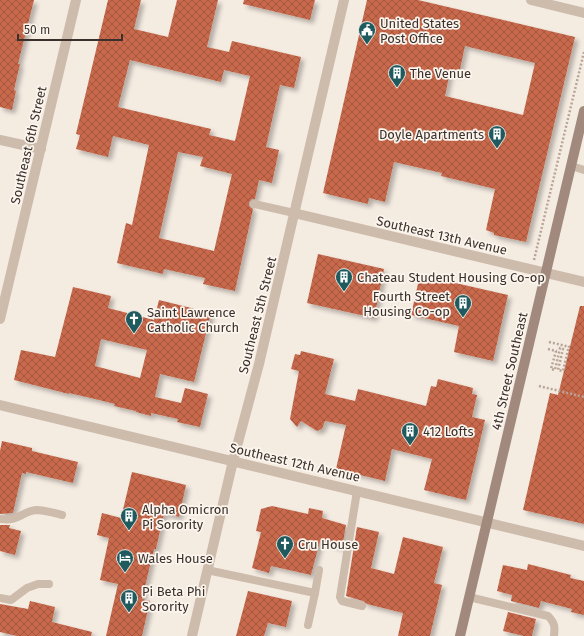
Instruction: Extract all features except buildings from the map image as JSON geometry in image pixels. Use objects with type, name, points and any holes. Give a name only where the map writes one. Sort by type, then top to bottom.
[{"type":"main road","name":"4th Street Southeast","points":[[460,636],[584,111]]},
{"type":"street","name":"Southeast 6th Street","points":[[0,319],[76,0]]},
{"type":"street","name":"Southeast 5th Street","points":[[192,636],[233,461],[259,364],[344,0]]},
{"type":"street","points":[[531,0],[584,13]]},
{"type":"street","points":[[0,140],[41,149]]},
{"type":"street","name":"Southeast 13th Avenue","points":[[294,213],[584,282]]},
{"type":"street","name":"Southeast 12th Avenue","points":[[0,405],[584,546]]},
{"type":"lane","points":[[571,166],[584,170]]},
{"type":"lane","points":[[254,204],[294,213]]},
{"type":"lane","points":[[357,491],[340,597],[342,601],[362,606]]},
{"type":"lane","points":[[0,519],[13,520],[23,514],[36,510],[62,515]]},
{"type":"lane","points":[[207,570],[314,593]]},
{"type":"lane","points":[[308,625],[319,570]]},
{"type":"lane","points":[[0,598],[11,600],[27,588],[38,584],[49,584]]},
{"type":"lane","points":[[470,597],[548,616],[553,621],[555,628],[554,636]]},
{"type":"path","points":[[548,349],[556,351],[551,369],[554,370],[560,348],[563,349],[558,370],[563,371],[569,347],[549,342]]},
{"type":"path","points":[[539,386],[584,397]]},
{"type":"place","name":"United States Post Office","points":[[367,45]]},
{"type":"place","name":"The Venue","points":[[397,88]]},
{"type":"place","name":"Doyle Apartments","points":[[497,149]]},
{"type":"place","name":"Chateau Student Housing Co-op","points":[[344,292]]},
{"type":"place","name":"Fourth Street Housing Co-op","points":[[463,318]]},
{"type":"place","name":"Saint Lawrence Catholic Church","points":[[134,334]]},
{"type":"place","name":"412 Lofts","points":[[410,446]]},
{"type":"place","name":"Alpha Omicron Pi Sorority","points":[[129,531]]},
{"type":"place","name":"Cru House","points":[[285,559]]},
{"type":"place","name":"Wales House","points":[[125,573]]},
{"type":"place","name":"Pi Beta Phi Sorority","points":[[129,613]]}]
